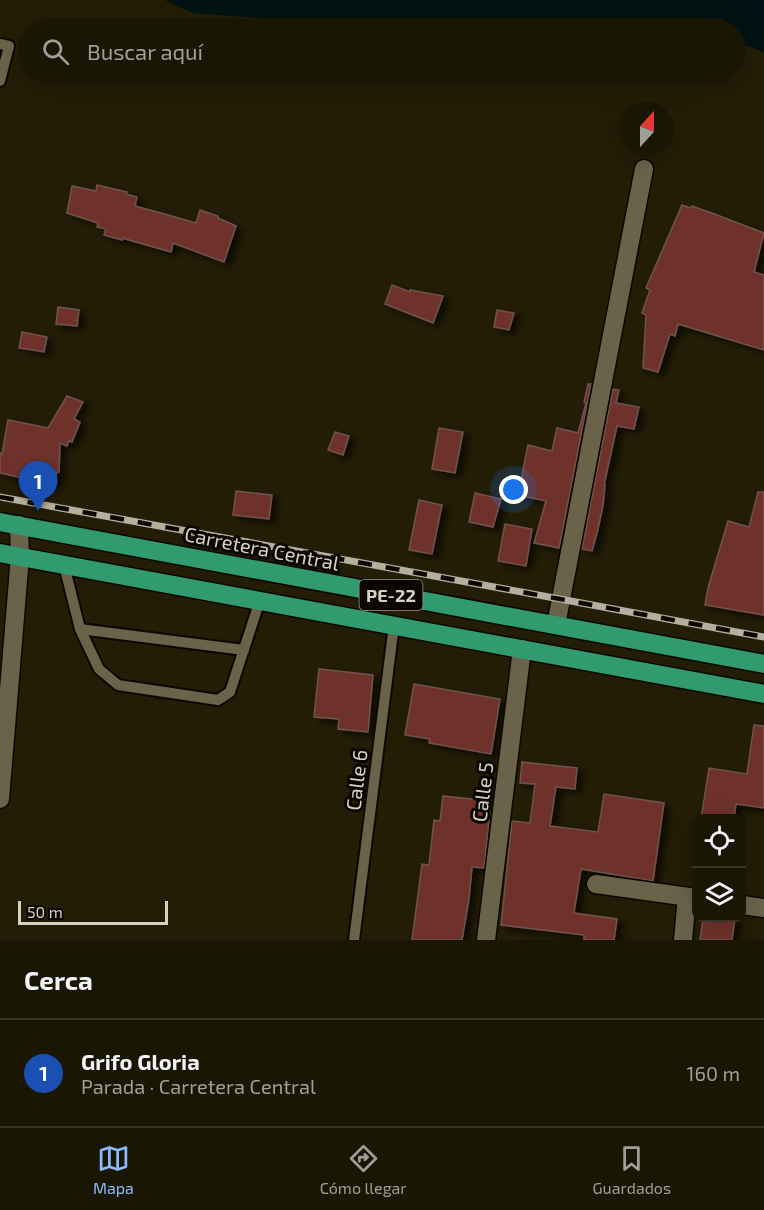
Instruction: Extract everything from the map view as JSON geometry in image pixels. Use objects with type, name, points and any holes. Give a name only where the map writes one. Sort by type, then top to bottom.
[{"type":"highway","name":"Carretera Central","points":[[0,522],[764,664]]},
{"type":"highway","name":"PE-22","points":[[0,553],[764,694]]},
{"type":"street","points":[[556,625],[644,169]]},
{"type":"street","points":[[0,799],[1,763],[20,556],[19,525]]},
{"type":"street","name":"Calle 5","points":[[486,940],[522,649]]},
{"type":"street","points":[[596,884],[692,898],[683,940]]},
{"type":"street","points":[[746,906],[764,908]]},
{"type":"lane","points":[[0,81],[4,51]]},
{"type":"lane","points":[[64,565],[80,629],[99,669],[118,685],[218,700],[230,692],[260,600]]},
{"type":"lane","name":"Calle 6","points":[[354,940],[394,625]]},
{"type":"lane","points":[[80,629],[244,650]]},
{"type":"shaded area","points":[[165,0],[764,0],[764,52],[746,46],[746,18],[261,18],[193,13]]},
{"type":"building","points":[[97,185],[127,192],[126,194],[137,197],[135,206],[196,223],[200,210],[218,216],[236,226],[224,262],[173,243],[171,252],[104,235],[106,229],[97,227],[98,223],[67,213],[72,186],[96,191]]},
{"type":"building","points":[[682,205],[691,208],[692,206],[764,233],[754,272],[764,275],[764,350],[678,324],[675,336],[670,334],[658,372],[643,368],[646,315],[642,313],[650,290],[646,288]]},
{"type":"building","points":[[392,285],[410,292],[410,290],[443,296],[433,323],[385,304]]},
{"type":"building","points":[[58,307],[79,310],[77,326],[56,324]]},
{"type":"building","points":[[497,310],[514,313],[509,330],[494,327]]},
{"type":"building","points":[[22,332],[47,337],[44,352],[19,348]]},
{"type":"building","points":[[588,384],[591,384],[559,548],[534,543],[546,501],[518,495],[528,445],[552,451],[557,428],[578,433],[586,403],[584,402]]},
{"type":"building","points":[[613,389],[619,390],[616,403],[639,407],[634,429],[617,426],[604,485],[603,506],[592,551],[582,549]]},
{"type":"building","points":[[67,396],[83,402],[74,419],[80,422],[72,442],[69,441],[67,446],[60,443],[59,472],[57,472],[54,485],[0,473],[0,453],[2,454],[8,420],[48,428]]},
{"type":"building","points":[[439,428],[463,432],[455,473],[432,469]]},
{"type":"building","points":[[335,432],[349,436],[343,455],[328,450]]},
{"type":"building","points":[[236,491],[272,495],[269,519],[233,515]]},
{"type":"building","points":[[758,492],[764,492],[764,615],[705,605],[728,521],[749,527]]},
{"type":"building","points":[[475,493],[501,499],[493,527],[469,522]]},
{"type":"building","points":[[419,500],[442,505],[432,554],[409,550]]},
{"type":"building","points":[[505,524],[532,529],[526,566],[498,561]]},
{"type":"building","points":[[319,669],[373,675],[368,732],[338,729],[339,719],[314,717]]},
{"type":"building","points":[[414,684],[500,699],[491,754],[429,743],[430,739],[405,735]]},
{"type":"building","points":[[754,725],[764,726],[764,808],[736,804],[735,814],[702,814],[709,768],[747,774]]},
{"type":"building","points":[[522,762],[577,768],[575,789],[556,787],[550,826],[598,832],[604,794],[664,803],[653,881],[581,869],[574,913],[617,919],[614,940],[584,940],[584,935],[501,925],[512,821],[530,823],[535,784],[520,783]]},
{"type":"building","points":[[443,796],[491,801],[484,868],[472,867],[462,940],[412,940],[422,864],[429,865],[434,820],[440,821]]},
{"type":"building","points":[[702,922],[735,922],[732,940],[700,940]]},
{"type":"railway","points":[[0,497],[764,637]]},
{"type":"place","name":"Grifo Gloria","points":[[38,511]]}]
